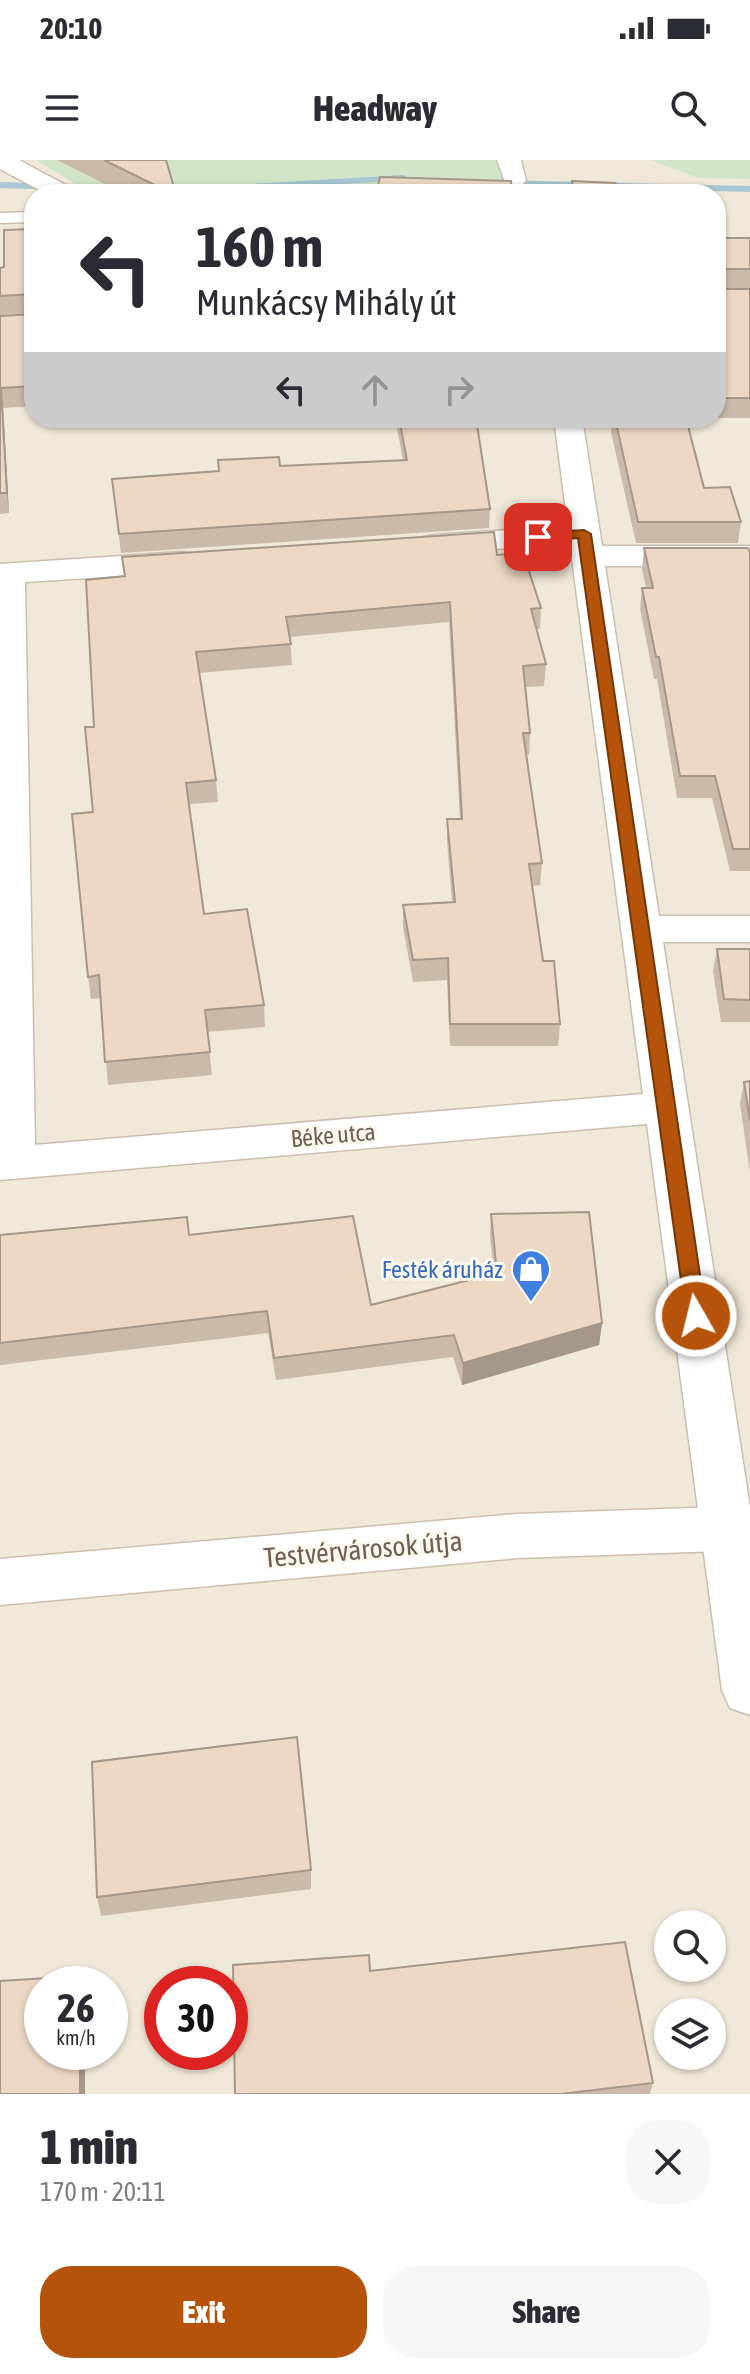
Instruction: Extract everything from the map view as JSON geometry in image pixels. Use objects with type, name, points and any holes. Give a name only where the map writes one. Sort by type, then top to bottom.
[{"type":"street","points":[[1,160],[46,184]]},
{"type":"street","points":[[569,428],[666,1107],[739,1528],[750,1690]]},
{"type":"street","points":[[413,546],[586,545],[750,556]]},
{"type":"street","points":[[7,1163],[4,574],[211,560]]},
{"type":"street","points":[[639,929],[750,929]]},
{"type":"street","name":"Béke utca","points":[[7,1163],[666,1107]]},
{"type":"street","name":"Testvérvárosok útja","points":[[0,1582],[517,1536],[739,1528]]},
{"type":"lane","points":[[0,218],[24,217]]},
{"type":"shaded area","points":[[0,160],[750,160],[750,2094],[0,2094]]},
{"type":"green space","points":[[36,160],[506,160],[515,184],[416,184],[76,184]]},
{"type":"green space","points":[[650,160],[750,160],[750,179],[699,178]]},
{"type":"building","points":[[104,160],[166,160],[173,184],[153,184]]},
{"type":"building","points":[[380,177],[511,181],[511,184],[378,184]]},
{"type":"building","points":[[572,181],[616,184],[572,184]]},
{"type":"building","points":[[24,229],[24,295],[0,296],[4,230]]},
{"type":"building","points":[[726,238],[750,238],[750,269],[726,269]]},
{"type":"building","points":[[726,289],[750,289],[750,398],[726,398]]},
{"type":"building","points":[[24,315],[24,387],[1,388],[7,493],[0,493],[0,316]]},
{"type":"building","points":[[401,428],[478,428],[490,509],[119,534],[112,479],[219,471],[218,460],[279,457],[280,466],[407,460]]},
{"type":"building","points":[[617,428],[689,428],[704,488],[730,487],[741,522],[638,522]]},
{"type":"building","points":[[494,532],[497,555],[523,553],[541,608],[531,609],[546,664],[523,666],[530,733],[523,733],[542,863],[529,864],[543,961],[554,961],[560,1024],[450,1024],[448,958],[413,960],[403,905],[455,902],[447,819],[462,819],[450,602],[286,617],[291,644],[196,652],[216,780],[186,783],[204,914],[247,909],[264,1005],[205,1010],[210,1052],[105,1062],[99,975],[88,977],[72,814],[93,812],[85,727],[94,727],[86,580],[125,576],[122,557]]},
{"type":"building","points":[[644,548],[748,548],[750,553],[750,849],[733,849],[715,776],[680,776],[659,657],[656,657],[642,588],[653,588]]},
{"type":"building","points":[[717,949],[750,949],[750,1000],[724,999]]},
{"type":"building","points":[[750,1081],[750,1121],[744,1082]]},
{"type":"building","points":[[589,1212],[602,1323],[463,1363],[454,1335],[274,1358],[267,1311],[0,1343],[0,1235],[187,1217],[189,1235],[353,1216],[371,1305],[497,1273],[491,1214]]},
{"type":"building","points":[[297,1737],[311,1870],[97,1897],[92,1762]]},
{"type":"building","points":[[625,1942],[653,2083],[561,2094],[235,2094],[235,2070],[248,2070],[248,1966],[233,1965],[369,1955],[370,1971]]},
{"type":"building","points":[[24,1980],[24,2070],[80,2070],[80,2094],[0,2094],[0,1981]]},
{"type":"waterway","points":[[302,184],[403,178]]},
{"type":"waterway","points":[[501,183],[542,184]]},
{"type":"waterway","points":[[0,185],[24,186]]},
{"type":"waterway","points":[[726,188],[750,189]]},
{"type":"place","name":"Festék áruház","points":[[531,1303]]},
{"type":"route","points":[[538,537],[584,534],[696,1316]]}]
